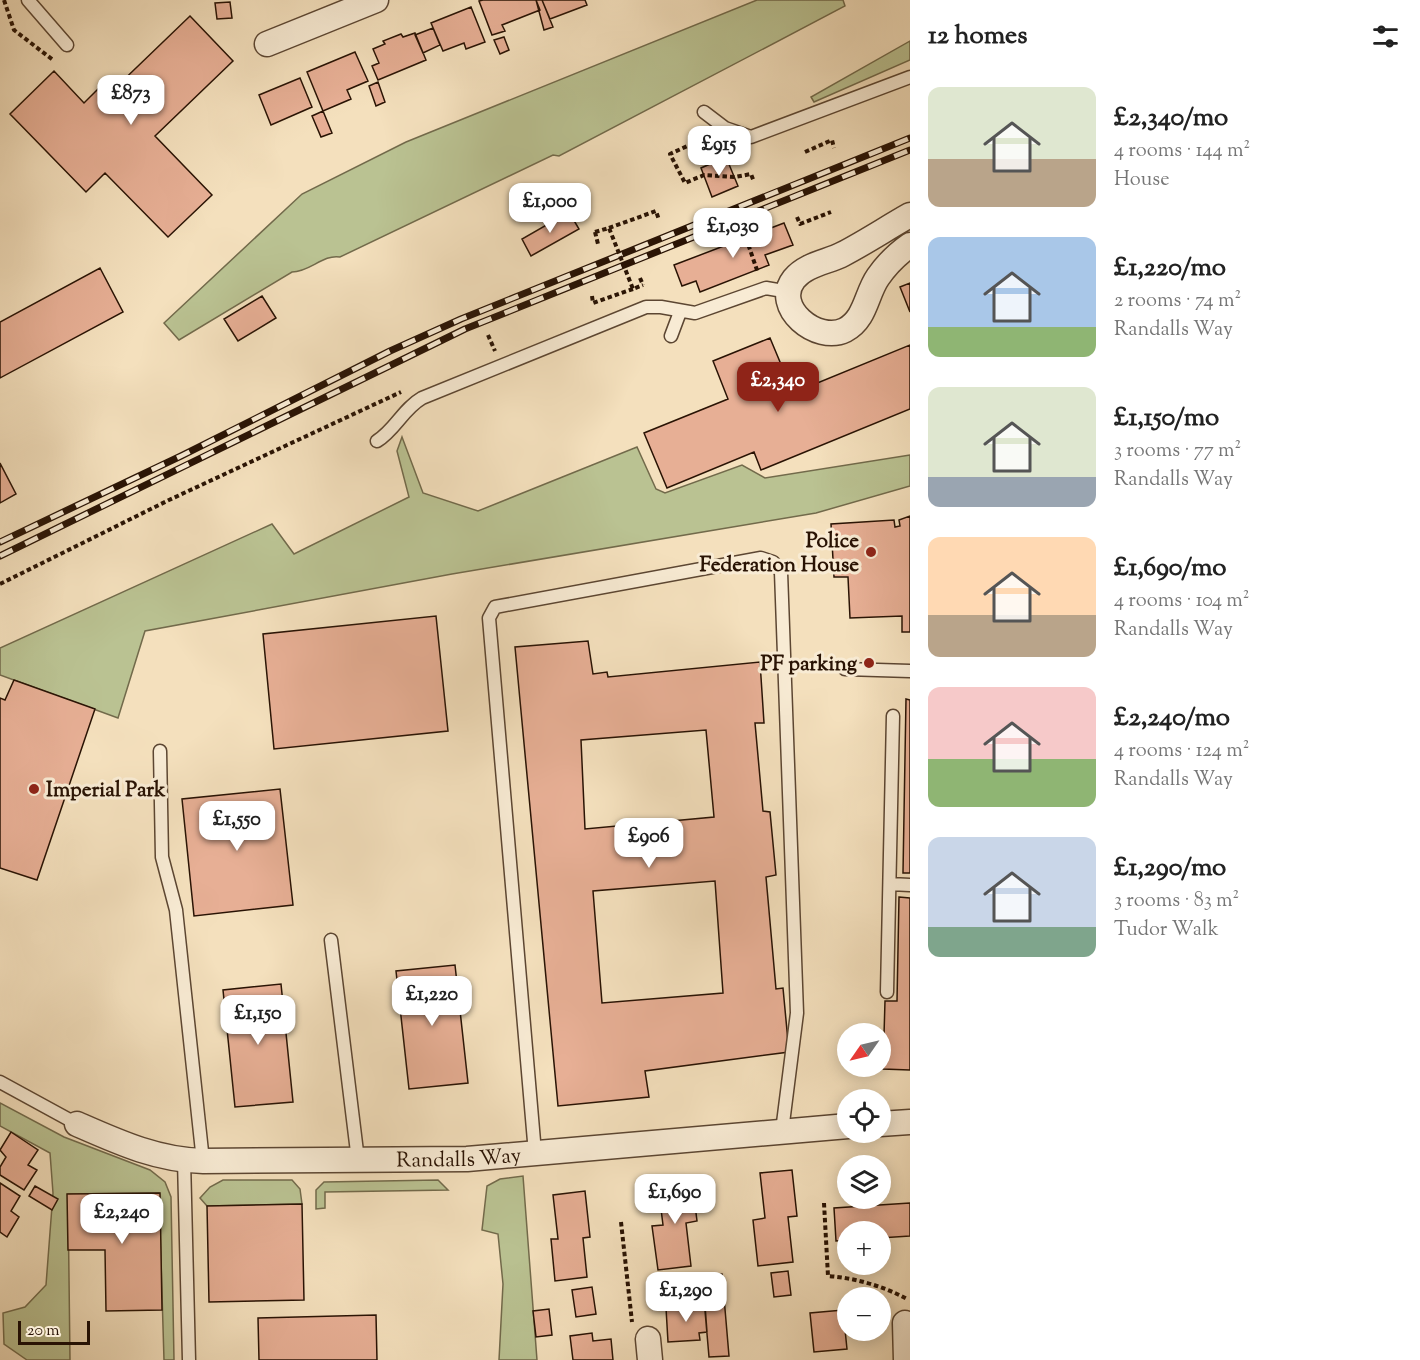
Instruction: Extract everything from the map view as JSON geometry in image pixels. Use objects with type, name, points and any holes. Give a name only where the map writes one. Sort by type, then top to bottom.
[{"type":"street","points":[[267,44],[376,0]]},
{"type":"street","points":[[910,215],[840,256],[807,269],[795,278],[789,292],[792,310],[804,324],[818,332],[832,335],[846,330],[859,319],[877,279],[894,257],[910,245]]},
{"type":"street","points":[[891,1123],[910,1122]]},
{"type":"street","name":"Randalls Way","points":[[77,1124],[151,1154],[194,1161],[467,1159],[837,1127]]},
{"type":"street","points":[[906,1360],[907,1312]]},
{"type":"lane","points":[[28,0],[67,45]]},
{"type":"lane","points":[[704,112],[724,128],[751,137],[910,77]]},
{"type":"lane","points":[[377,441],[388,434],[408,406],[422,398],[646,307],[661,307],[695,313],[766,288],[789,292]]},
{"type":"lane","points":[[671,336],[680,312]]},
{"type":"lane","points":[[535,1153],[489,618],[495,607],[761,558],[773,562],[781,572],[797,1013],[782,1131]]},
{"type":"lane","points":[[845,669],[910,671]]},
{"type":"lane","points":[[887,992],[893,716]]},
{"type":"lane","points":[[160,751],[162,857],[176,910],[194,1161],[189,1360]]},
{"type":"lane","points":[[890,884],[910,885]]},
{"type":"lane","points":[[331,940],[358,1160]]},
{"type":"lane","points":[[0,1082],[77,1124]]},
{"type":"path","points":[[4,0],[14,30],[53,60]]},
{"type":"path","points":[[724,128],[670,154],[685,183],[704,176],[735,177],[751,174],[754,182]]},
{"type":"path","points":[[805,152],[832,140],[834,148]]},
{"type":"path","points":[[598,244],[595,232],[656,211],[659,220]]},
{"type":"path","points":[[797,218],[800,224],[831,212]]},
{"type":"path","points":[[609,228],[633,289]]},
{"type":"path","points":[[592,296],[594,303],[633,289],[643,285],[640,278]]},
{"type":"path","points":[[0,584],[398,391],[422,398]]},
{"type":"path","points":[[824,1203],[828,1276],[844,1277],[890,1290],[907,1312]]},
{"type":"path","points":[[621,1222],[644,1344]]},
{"type":"green space","points":[[757,0],[843,0],[845,6],[559,156],[553,155],[340,257],[328,258],[305,269],[292,272],[179,340],[164,323],[302,194],[406,142]]},
{"type":"green space","points":[[910,41],[910,60],[814,102],[811,97]]},
{"type":"green space","points":[[402,437],[423,493],[478,511],[637,447],[656,489],[665,493],[742,465],[765,478],[910,455],[910,486],[816,513],[452,574],[145,631],[118,718],[0,675],[0,648],[272,524],[294,554],[409,497],[397,451]]},
{"type":"green space","points":[[0,1103],[64,1137],[150,1170],[165,1182],[171,1197],[174,1360],[164,1360],[159,1193],[68,1194],[70,1360],[27,1360],[4,1344],[3,1313],[25,1307],[46,1285],[53,1193],[50,1153],[0,1126]]},
{"type":"green space","points":[[523,1176],[537,1360],[499,1360],[503,1284],[498,1234],[482,1230],[487,1186],[500,1179]]},
{"type":"green space","points":[[223,1180],[292,1180],[300,1189],[302,1204],[207,1206],[200,1198],[210,1187]]},
{"type":"green space","points":[[438,1180],[448,1190],[325,1192],[325,1208],[316,1209],[316,1190],[324,1182]]},
{"type":"building","points":[[536,0],[540,10],[502,25],[505,31],[492,35],[479,1]]},
{"type":"building","points":[[536,0],[542,0],[553,27],[544,30]]},
{"type":"building","points":[[542,0],[585,0],[587,5],[550,19]]},
{"type":"building","points":[[230,2],[232,18],[217,19],[215,3]]},
{"type":"building","points":[[471,7],[485,42],[466,49],[464,43],[443,51],[431,23]]},
{"type":"building","points":[[190,16],[233,61],[155,136],[212,195],[168,237],[105,173],[86,192],[10,114],[54,71],[84,103],[102,85],[110,93]]},
{"type":"building","points":[[433,28],[440,45],[423,53],[415,35]]},
{"type":"building","points":[[415,33],[426,60],[378,80],[372,66],[379,63],[373,49],[385,44],[383,41],[401,34],[403,37]]},
{"type":"building","points":[[504,37],[509,50],[500,54],[494,40]]},
{"type":"building","points":[[355,52],[368,81],[347,90],[351,99],[323,111],[307,72]]},
{"type":"building","points":[[300,78],[312,107],[271,125],[259,95]]},
{"type":"building","points":[[378,82],[385,102],[376,106],[369,86]]},
{"type":"building","points":[[323,111],[332,133],[321,137],[312,116]]},
{"type":"building","points":[[726,157],[738,186],[712,197],[701,168]]},
{"type":"building","points":[[569,212],[579,229],[531,256],[522,239]]},
{"type":"building","points":[[784,223],[793,245],[765,255],[769,265],[700,292],[696,281],[682,286],[674,265]]},
{"type":"building","points":[[100,268],[123,312],[0,378],[0,322]]},
{"type":"building","points":[[910,283],[910,312],[900,287]]},
{"type":"building","points":[[262,296],[276,318],[238,341],[224,319]]},
{"type":"building","points":[[770,338],[793,393],[910,345],[910,409],[761,470],[754,452],[667,488],[644,433],[728,399],[713,361]]},
{"type":"building","points":[[0,463],[16,494],[0,503]]},
{"type":"building","name":"Police Federation House","points":[[910,516],[910,632],[902,632],[902,616],[850,618],[848,577],[834,577],[831,524],[894,520],[895,527],[900,526],[899,520]]},
{"type":"building","points":[[436,616],[448,731],[274,749],[263,634]]},
{"type":"building","points":[[588,641],[593,674],[607,672],[608,677],[760,662],[764,723],[755,723],[763,811],[770,812],[776,875],[766,877],[776,989],[783,988],[789,1052],[645,1071],[649,1097],[558,1106],[515,647]],"holes":[[[706,730],[714,817],[585,829],[581,740]],[[715,881],[723,993],[602,1003],[593,891]]]},
{"type":"building","name":"Imperial Park","points":[[14,680],[95,709],[37,880],[0,868],[0,698],[5,700]]},
{"type":"building","points":[[906,699],[910,700],[910,873],[903,873]]},
{"type":"building","points":[[280,789],[293,905],[194,916],[182,799]]},
{"type":"building","points":[[899,897],[910,898],[910,1070],[891,1069],[891,1023],[884,1023],[885,1001],[897,1001]]},
{"type":"building","points":[[455,965],[468,1083],[409,1089],[396,971]]},
{"type":"building","points":[[281,984],[293,1102],[235,1107],[223,990]]},
{"type":"building","points":[[11,1132],[38,1150],[28,1165],[37,1170],[24,1190],[0,1175],[0,1167],[6,1157],[0,1150]]},
{"type":"building","points":[[792,1170],[797,1216],[788,1217],[793,1262],[758,1266],[753,1220],[765,1218],[760,1173]]},
{"type":"building","points":[[692,1181],[697,1221],[686,1223],[691,1266],[658,1270],[652,1226],[663,1225],[658,1185]]},
{"type":"building","points":[[0,1183],[20,1196],[11,1211],[19,1217],[7,1237],[0,1232]]},
{"type":"building","points":[[35,1186],[58,1199],[52,1210],[29,1196]]},
{"type":"building","points":[[585,1191],[590,1237],[583,1238],[587,1277],[555,1281],[551,1239],[558,1239],[553,1195]]},
{"type":"building","points":[[160,1193],[162,1310],[106,1311],[105,1250],[68,1250],[67,1194]]},
{"type":"building","points":[[910,1203],[910,1236],[891,1237],[891,1221],[837,1221],[836,1241],[834,1208],[891,1209],[891,1204]]},
{"type":"building","points":[[302,1204],[304,1300],[209,1302],[207,1206]]},
{"type":"building","points":[[788,1271],[791,1295],[774,1297],[771,1273]]},
{"type":"building","points":[[722,1274],[729,1356],[709,1357],[702,1276]]},
{"type":"building","points":[[592,1287],[596,1314],[576,1317],[572,1290]]},
{"type":"building","points":[[705,1305],[707,1332],[699,1333],[700,1340],[668,1342],[666,1308]]},
{"type":"building","points":[[549,1309],[552,1335],[536,1337],[533,1311]]},
{"type":"building","points":[[837,1311],[837,1341],[846,1341],[847,1349],[814,1352],[810,1313]]},
{"type":"building","points":[[376,1315],[377,1360],[259,1360],[258,1318]]},
{"type":"building","points":[[592,1333],[593,1341],[611,1339],[613,1360],[573,1360],[570,1336]]},
{"type":"railway","points":[[0,542],[181,456],[390,351],[461,319],[910,138]]},
{"type":"railway","points":[[0,556],[465,329],[910,150]]},
{"type":"place","name":"Police Federation House","points":[[871,552]]},
{"type":"place","name":"PF parking","points":[[869,663]]},
{"type":"place","name":"Imperial Park","points":[[34,789]]}]
